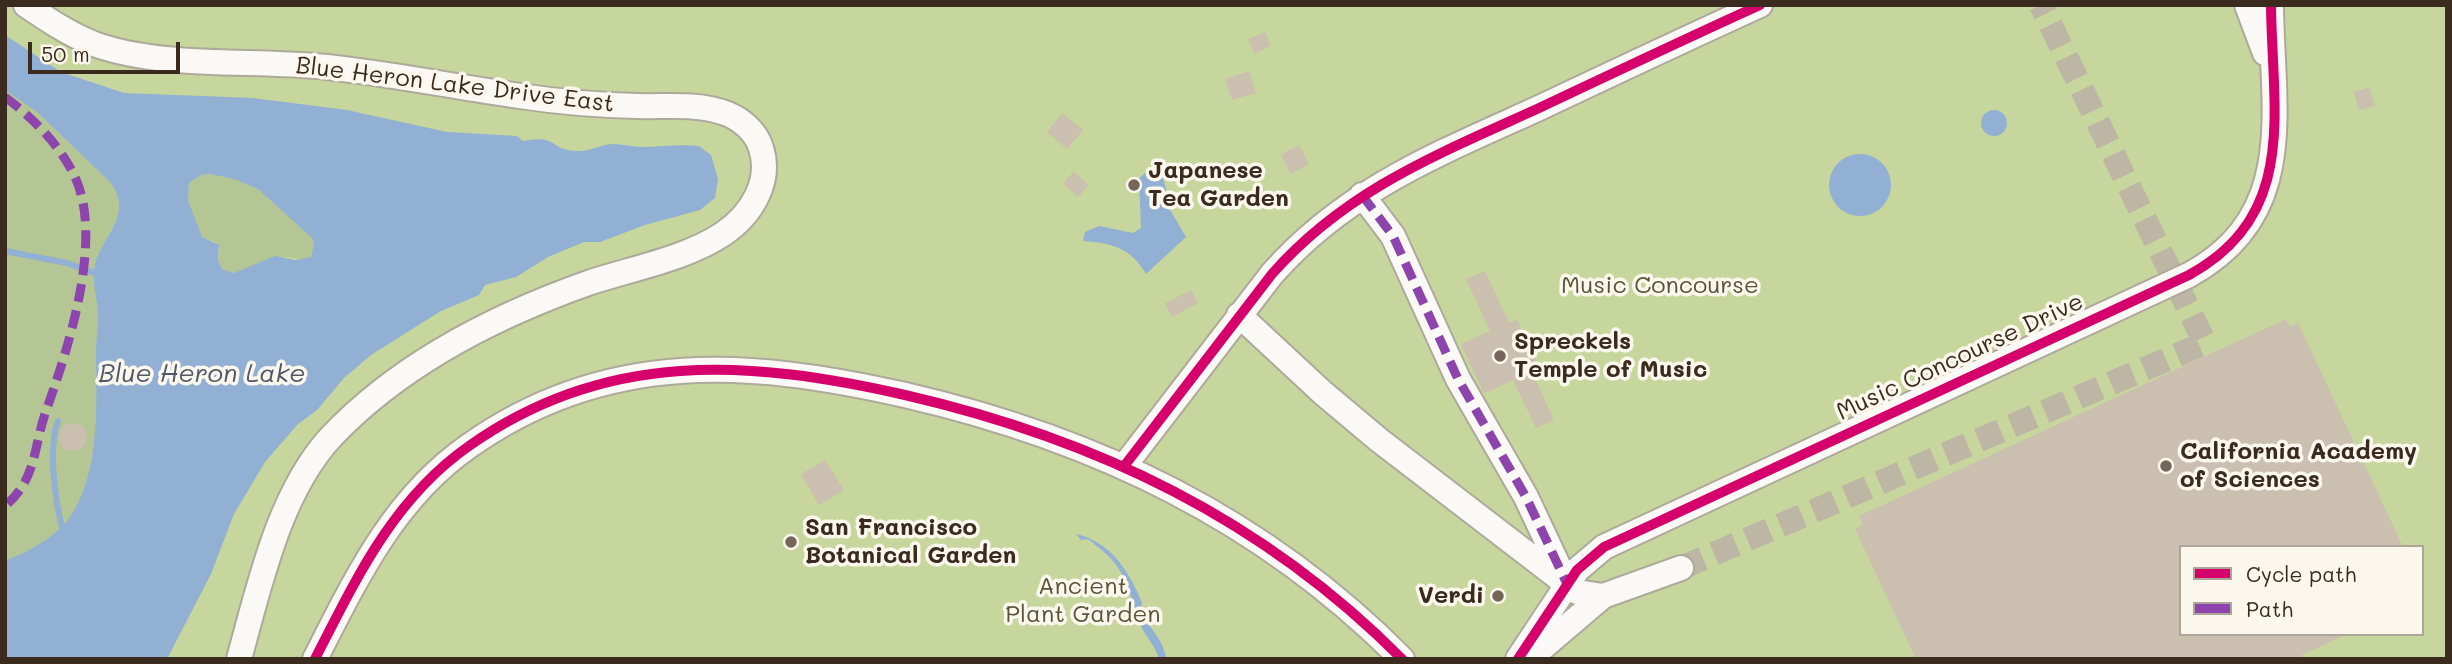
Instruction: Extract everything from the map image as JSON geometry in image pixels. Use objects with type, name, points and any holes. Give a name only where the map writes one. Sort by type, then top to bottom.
[{"type":"street","name":"Blue Heron Lake Drive East","points":[[26,5],[80,38],[139,55],[328,67],[584,104],[712,109],[741,121],[759,141],[763,152],[764,176],[755,201],[746,214],[721,236],[689,250],[570,289],[474,333],[399,379],[342,426],[315,457],[295,490],[239,659]]},
{"type":"street","points":[[1125,465],[1239,315],[1298,246],[1362,194],[1423,161],[1760,5]]},
{"type":"street","name":"Music Concourse Drive","points":[[2247,5],[2272,77]]},
{"type":"street","name":"Music Concourse Drive","points":[[1518,659],[1567,584],[1590,557],[1639,529],[2189,275],[2216,260],[2247,227],[2268,184],[2275,135],[2271,5]]},
{"type":"street","points":[[1362,194],[1393,236],[1458,379],[1526,497],[1567,584]]},
{"type":"street","points":[[1239,315],[1323,393],[1379,440],[1567,584],[1586,595],[1603,596]]},
{"type":"street","points":[[315,659],[376,544],[420,488],[445,464],[493,430],[522,414],[578,391],[659,372],[713,368],[815,377],[967,410],[1066,442],[1125,465],[1186,497],[1276,553],[1364,622],[1402,659]]},
{"type":"street","points":[[1524,659],[1536,653],[1603,596],[1681,568]]},
{"type":"green space","points":[[5,5],[2447,5],[2447,659],[5,659]]},
{"type":"green space","points":[[5,90],[37,112],[111,183],[119,208],[94,271],[98,318],[96,414],[87,479],[70,517],[57,531],[41,544],[5,561]]},
{"type":"green space","points":[[201,175],[234,179],[258,189],[312,238],[314,244],[311,257],[276,258],[234,273],[222,269],[218,260],[220,249],[215,242],[202,237],[188,200],[189,183]]},
{"type":"water","name":"Blue Heron Lake","points":[[5,35],[61,72],[124,93],[253,98],[347,110],[447,132],[517,136],[523,141],[542,139],[577,151],[614,144],[641,147],[699,146],[711,155],[718,179],[715,198],[700,210],[645,225],[600,242],[584,242],[548,257],[516,277],[485,285],[479,295],[441,311],[371,355],[344,378],[317,410],[298,424],[265,462],[234,514],[211,574],[167,659],[5,659],[5,561],[41,543],[64,524],[80,499],[87,479],[96,414],[98,318],[94,271],[101,249],[113,229],[119,208],[111,183],[37,112],[5,90]],"holes":[[[209,174],[234,179],[258,189],[312,238],[314,244],[311,257],[295,260],[275,256],[234,273],[222,269],[218,260],[219,245],[202,237],[188,200],[189,183],[201,175]]]},
{"type":"water","points":[[1994,110],[2003,114],[2007,123],[2003,132],[1994,136],[1985,132],[1981,123],[1985,114]]},
{"type":"water","points":[[1854,154],[1866,154],[1882,163],[1889,173],[1889,197],[1882,207],[1866,216],[1854,216],[1843,211],[1834,202],[1829,191],[1829,179],[1834,168],[1843,159]]},
{"type":"water","points":[[1158,159],[1166,189],[1165,201],[1186,237],[1146,274],[1134,258],[1120,248],[1083,241],[1085,232],[1099,226],[1133,233],[1141,228],[1139,179]]},
{"type":"water","points":[[1076,534],[1099,543],[1123,567],[1141,600],[1143,616],[1160,642],[1166,659],[1159,659],[1141,627],[1121,572],[1091,541],[1081,540]]},
{"type":"building","points":[[1265,32],[1271,46],[1254,54],[1248,39]]},
{"type":"building","points":[[1249,71],[1256,93],[1232,100],[1225,79]]},
{"type":"building","points":[[2369,87],[2375,106],[2359,110],[2354,92]]},
{"type":"building","points":[[1062,113],[1083,130],[1067,149],[1047,132]]},
{"type":"building","points":[[1299,145],[1309,164],[1291,174],[1281,155]]},
{"type":"building","points":[[1073,172],[1089,185],[1078,197],[1063,184]]},
{"type":"building","name":"Spreckels Temple of Music","points":[[1485,271],[1509,323],[1517,320],[1539,368],[1532,372],[1554,420],[1536,428],[1513,380],[1484,394],[1461,344],[1490,331],[1466,279]]},
{"type":"building","points":[[1191,290],[1198,303],[1172,317],[1165,303]]},
{"type":"building","name":"California Academy of Sciences","points":[[2286,319],[2290,327],[2298,323],[2402,545],[2179,545],[2179,636],[2343,636],[2294,659],[1916,659],[1855,529],[1863,525],[1859,516]]},
{"type":"building","points":[[73,423],[83,427],[87,437],[83,447],[73,451],[63,447],[59,437],[63,427]]},
{"type":"building","points":[[825,460],[844,490],[819,505],[801,474]]},
{"type":"waterway","points":[[5,251],[67,263],[94,273]]},
{"type":"waterway","points":[[58,421],[53,459],[62,527]]},
{"type":"tunnel","points":[[1681,568],[2205,343],[2041,5]]},
{"type":"marked path","points":[[5,97],[45,133],[69,165],[83,203],[86,231],[80,294],[64,357],[29,474],[5,506]]},
{"type":"marked path","points":[[1362,195],[1393,236],[1458,379],[1526,497],[1567,584]]},
{"type":"cycle path","points":[[1125,465],[1272,274],[1331,219],[1362,197],[1429,159],[1760,5]]},
{"type":"cycle path","points":[[1518,659],[1577,570],[1604,547],[2189,275],[2224,251],[2248,222],[2264,191],[2272,157],[2274,83],[2271,5]]},
{"type":"cycle path","points":[[315,659],[379,542],[419,490],[469,446],[521,415],[573,392],[626,378],[680,371],[735,370],[847,383],[905,395],[1044,435],[1110,461],[1173,491],[1234,526],[1293,565],[1349,609],[1402,659]]},
{"type":"place","name":"Japanese Tea Garden","points":[[1134,185]]},
{"type":"place","name":"Spreckels Temple of Music","points":[[1500,356]]},
{"type":"place","name":"California Academy of Sciences","points":[[2166,466]]},
{"type":"place","name":"San Francisco Botanical Garden","points":[[791,542]]},
{"type":"place","name":"Verdi","points":[[1498,596]]},
{"type":"park label","name":"Music Concourse","points":[[1660,286]]},
{"type":"park label","name":"Ancient Plant Garden","points":[[1083,601]]}]
